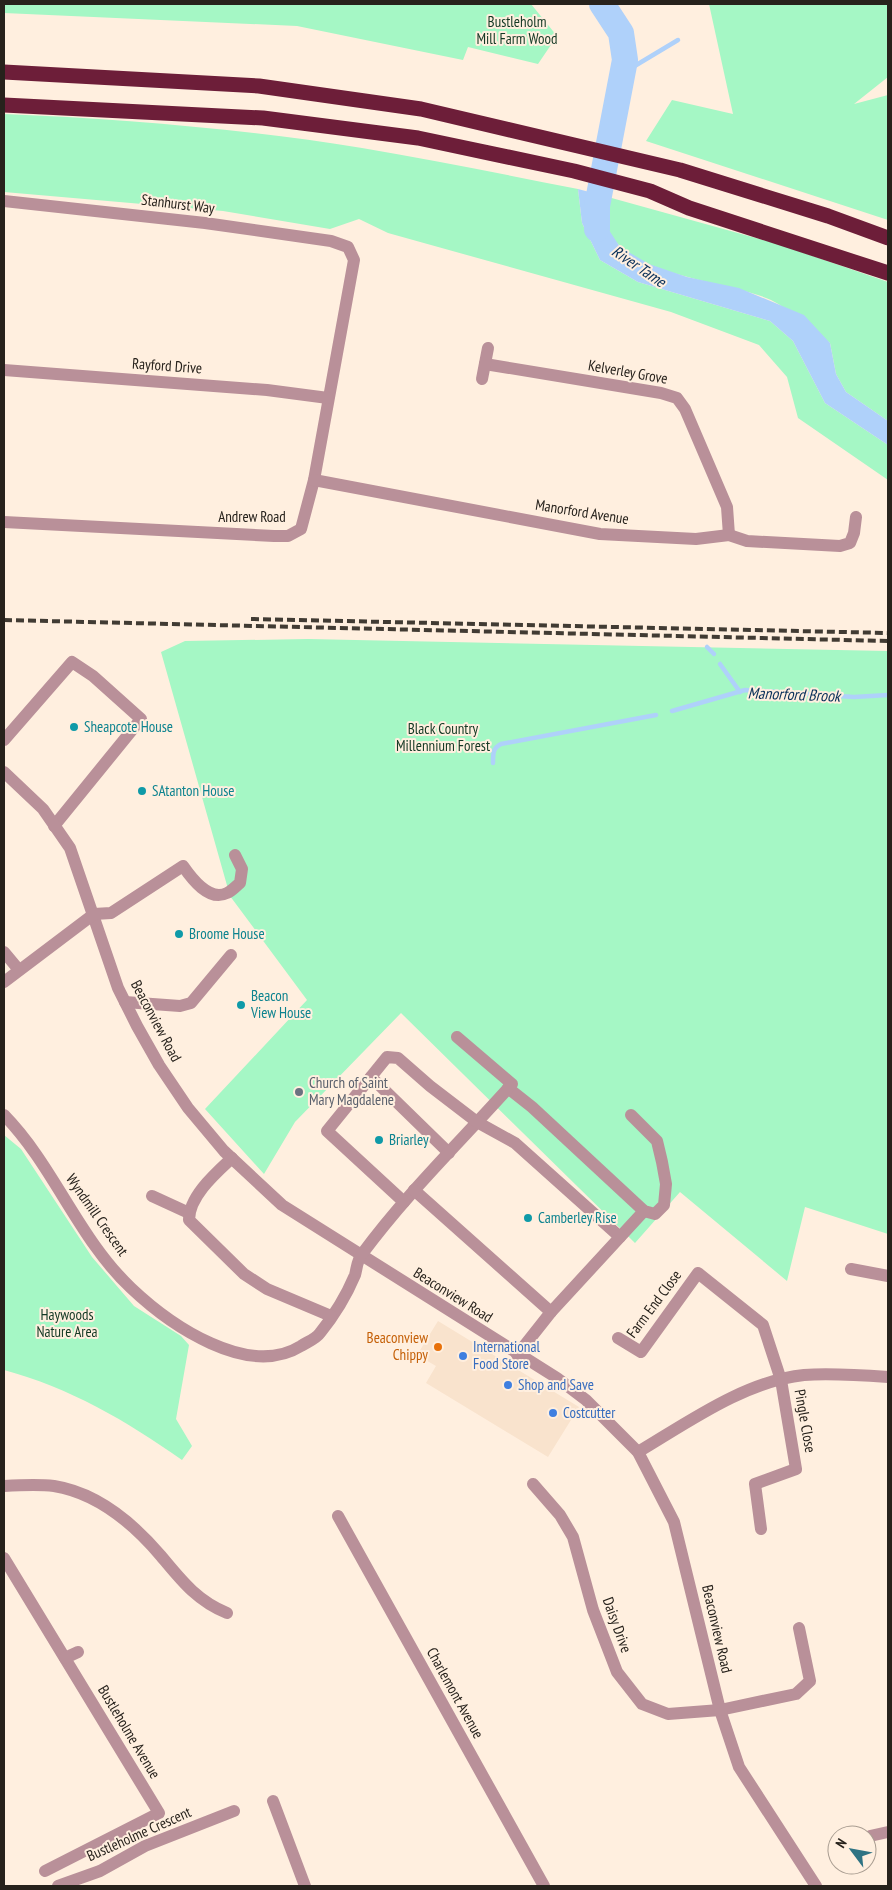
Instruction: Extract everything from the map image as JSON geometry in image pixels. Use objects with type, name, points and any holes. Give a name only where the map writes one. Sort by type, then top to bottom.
[{"type":"highway","points":[[4,72],[259,86],[421,109],[654,164],[828,216],[888,238]]},
{"type":"highway","points":[[4,105],[263,118],[418,138],[574,171],[650,191],[689,208],[888,273]]},
{"type":"street","name":"Stanhurst Way","points":[[4,201],[205,223],[331,241],[348,247]]},
{"type":"street","name":"Andrew Road","points":[[4,522],[288,536],[301,529],[314,480],[354,260],[348,247]]},
{"type":"street","points":[[482,379],[488,348]]},
{"type":"street","name":"Kelverley Grove","points":[[485,364],[661,393],[677,398],[684,409],[727,507],[729,535]]},
{"type":"street","name":"Rayford Drive","points":[[4,370],[267,390],[328,398]]},
{"type":"street","name":"Manorford Avenue","points":[[314,480],[600,534],[696,539],[729,535],[747,542],[840,546],[850,543],[854,533],[856,518]]},
{"type":"street","points":[[4,740],[72,662],[93,676],[141,719],[54,826]]},
{"type":"street","name":"Beaconview Road","points":[[4,772],[43,809],[70,848],[118,988],[125,1002],[159,1065],[188,1108],[232,1158],[282,1205],[517,1355],[557,1378],[586,1400],[638,1452],[674,1522],[720,1710],[739,1767],[816,1886]]},
{"type":"street","points":[[4,982],[94,914],[111,914],[184,866],[202,888],[215,895],[227,894],[240,883],[242,869],[235,855]]},
{"type":"street","points":[[4,952],[19,970]]},
{"type":"street","points":[[125,1002],[180,1006],[192,1003],[231,955]]},
{"type":"street","points":[[360,1256],[414,1190],[512,1084],[457,1037]]},
{"type":"street","points":[[404,1202],[328,1131],[387,1057],[398,1058],[430,1086],[477,1122],[515,1143],[620,1237]]},
{"type":"street","points":[[371,1077],[449,1152]]},
{"type":"street","points":[[508,1088],[532,1107],[644,1210],[655,1214],[664,1205],[666,1184],[656,1141],[631,1115]]},
{"type":"street","name":"Wyndmill Crescent","points":[[4,1115],[26,1138],[94,1245],[130,1287],[166,1317],[196,1335],[240,1355],[267,1358],[291,1352],[319,1335],[354,1276],[360,1256]]},
{"type":"street","points":[[232,1158],[212,1176],[189,1213],[189,1220],[244,1274],[267,1289],[331,1316]]},
{"type":"street","points":[[414,1190],[551,1312]]},
{"type":"street","points":[[152,1196],[189,1213]]},
{"type":"street","points":[[517,1355],[551,1312],[644,1210]]},
{"type":"street","points":[[851,1269],[888,1276]]},
{"type":"street","name":"Farm End Close","points":[[618,1338],[641,1352],[698,1273],[763,1325],[781,1380]]},
{"type":"street","points":[[638,1452],[734,1396],[781,1380],[803,1376],[856,1375],[888,1377]]},
{"type":"street","name":"Pingle Close","points":[[761,1529],[755,1484],[796,1469],[781,1380]]},
{"type":"street","name":"Daisy Drive","points":[[533,1484],[560,1515],[573,1537],[593,1610],[617,1672],[642,1704],[668,1714],[720,1710],[796,1694],[810,1681],[800,1628]]},
{"type":"street","points":[[4,1486],[54,1486],[85,1495],[123,1516],[193,1594],[213,1608],[227,1613]]},
{"type":"street","name":"Charlemont Avenue","points":[[338,1516],[544,1886]]},
{"type":"street","name":"Bustleholme Avenue","points":[[4,1558],[159,1813],[45,1872]]},
{"type":"street","points":[[65,1658],[78,1652]]},
{"type":"street","points":[[273,1801],[305,1886]]},
{"type":"street","name":"Bustleholme Crescent","points":[[58,1886],[100,1871],[145,1846],[234,1812]]},
{"type":"shaded area","points":[[438,1321],[579,1407],[548,1457],[426,1383],[436,1366],[417,1355]]},
{"type":"green space","name":"Bustleholm Mill Farm Wood","points":[[4,4],[531,4],[557,36],[538,64],[468,47],[463,60],[297,26],[4,13]]},
{"type":"green space","points":[[709,4],[888,4],[888,77],[854,104],[888,95],[888,220],[646,141],[672,100],[733,114]]},
{"type":"green space","points":[[4,114],[139,122],[273,135],[389,153],[578,189],[582,223],[600,260],[638,282],[770,321],[793,341],[825,403],[888,445],[888,480],[798,418],[787,377],[759,345],[671,312],[388,233],[359,219],[330,229],[223,211],[4,192]]},
{"type":"green space","points":[[608,197],[778,244],[888,282],[888,421],[846,392],[836,374],[830,343],[786,309],[771,300],[753,293],[680,275],[634,257],[618,244],[608,228]]},
{"type":"green space","name":"Black Country Millennium Forest","points":[[308,639],[888,651],[888,1234],[805,1207],[787,1281],[680,1192],[635,1243],[401,1013],[295,1122],[264,1174],[205,1109],[307,1000],[230,896],[161,652],[185,641]]},
{"type":"green space","name":"Haywoods Nature Area","points":[[4,1135],[21,1149],[92,1257],[134,1306],[181,1336],[189,1345],[176,1419],[192,1446],[182,1460],[140,1432],[96,1407],[51,1386],[4,1370]]},
{"type":"water","points":[[578,189],[608,197],[607,227],[620,247],[649,264],[687,277],[739,288],[804,315],[830,343],[836,374],[846,392],[888,421],[888,445],[825,403],[793,341],[770,321],[638,282],[600,260],[582,223]]},
{"type":"waterway","name":"River Tame","points":[[597,229],[597,206],[625,60],[621,33],[602,4]]},
{"type":"waterway","points":[[623,73],[678,40]]},
{"type":"waterway","points":[[707,647],[714,654]]},
{"type":"waterway","points":[[720,664],[740,692]]},
{"type":"waterway","name":"Manorford Brook","points":[[672,711],[745,690],[854,697],[888,695]]},
{"type":"waterway","name":"Manorford Brook","points":[[493,763],[494,751],[501,744],[656,715]]},
{"type":"railway","points":[[251,619],[888,633]]},
{"type":"railway","points":[[4,620],[888,641]]},
{"type":"place","name":"Sheapcote House","points":[[74,727]]},
{"type":"place","name":"SAtanton House","points":[[142,791]]},
{"type":"place","name":"Broome House","points":[[179,934]]},
{"type":"place","name":"Beacon View House","points":[[241,1005]]},
{"type":"place","name":"Church of Saint Mary Magdalene","points":[[299,1092]]},
{"type":"place","name":"Briarley","points":[[379,1140]]},
{"type":"place","name":"Camberley Rise","points":[[528,1218]]},
{"type":"place","name":"Beaconview Chippy","points":[[438,1347]]},
{"type":"place","name":"International Food Store","points":[[463,1356]]},
{"type":"place","name":"Shop and Save","points":[[508,1385]]},
{"type":"place","name":"Costcutter","points":[[553,1413]]}]
